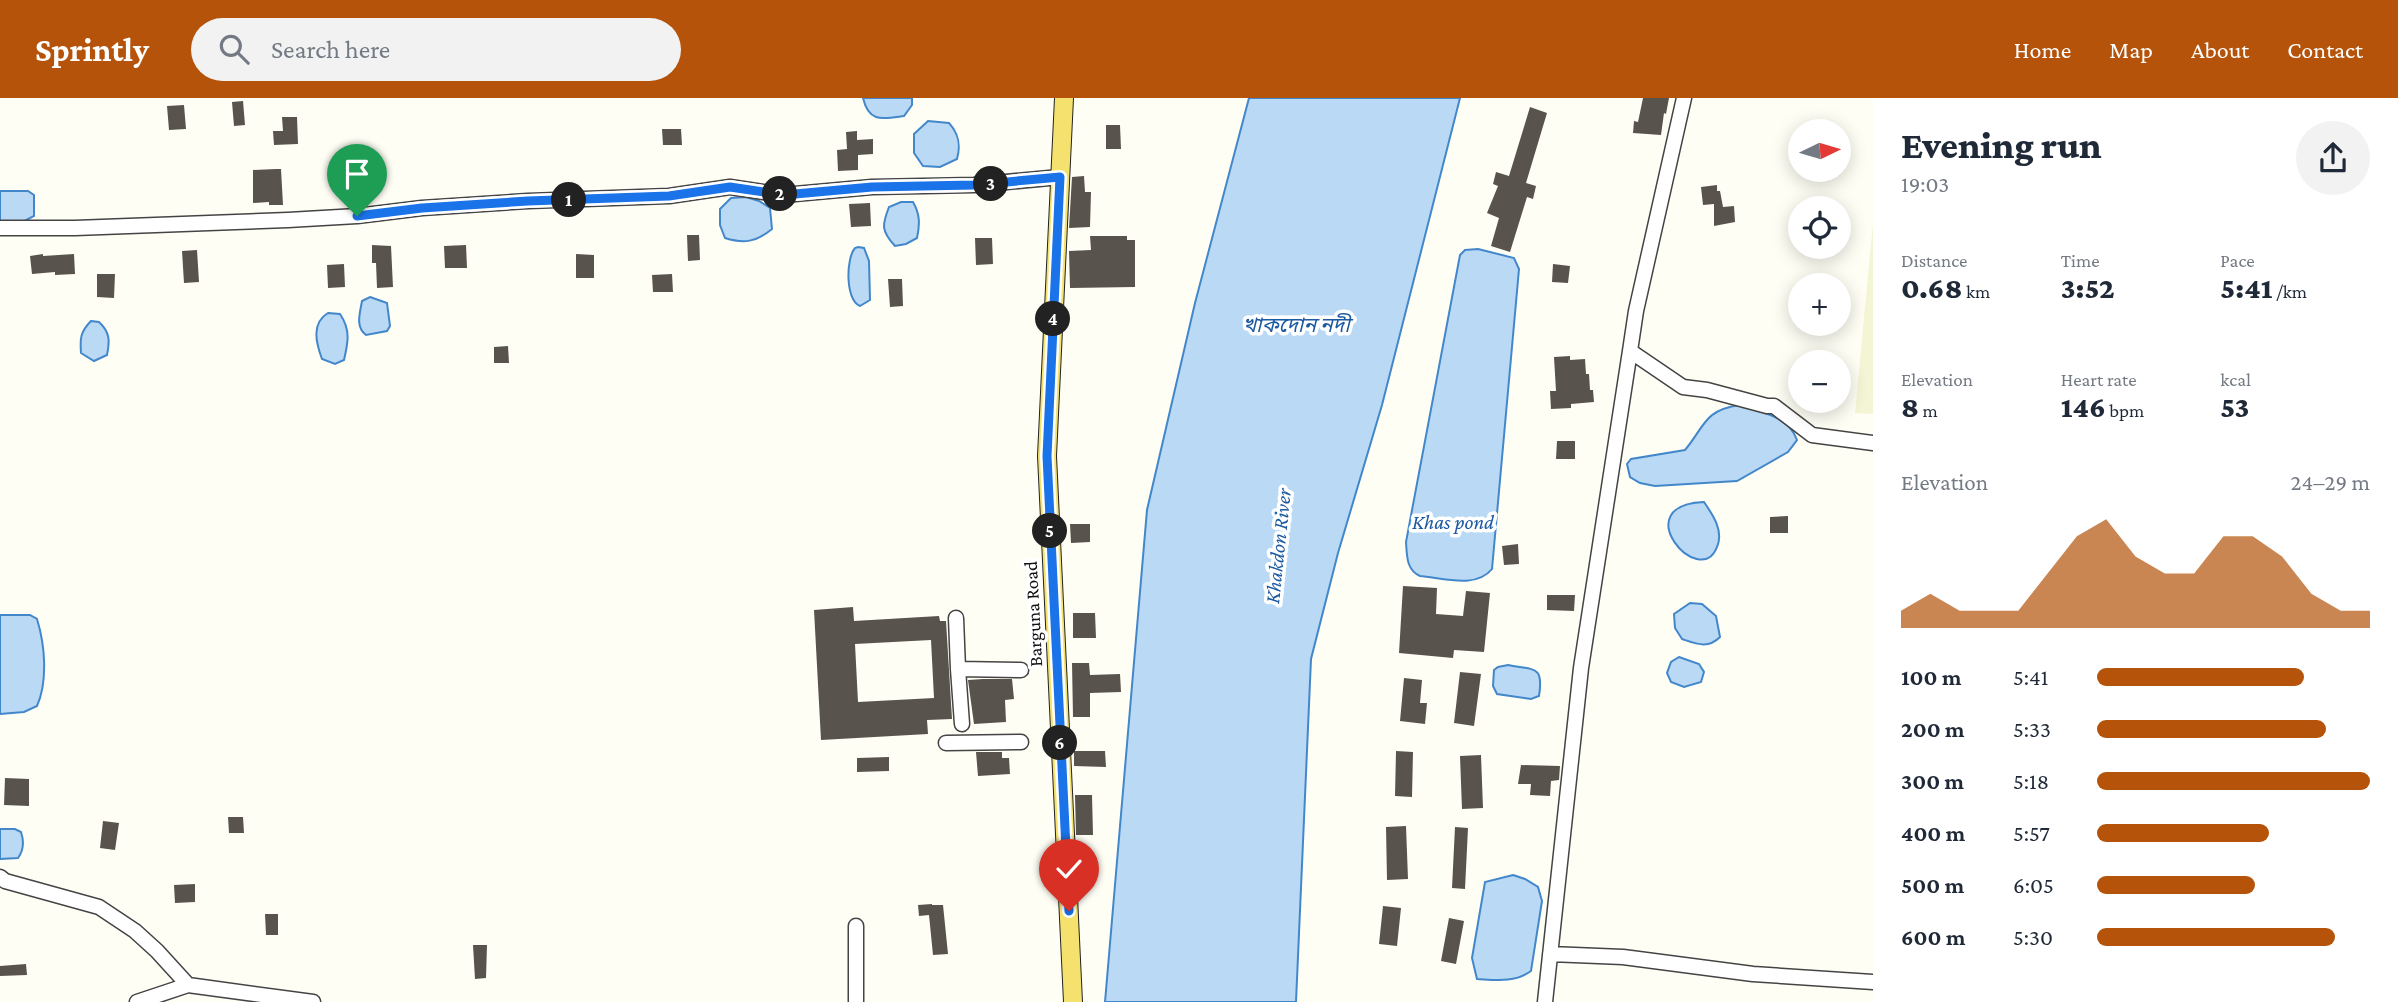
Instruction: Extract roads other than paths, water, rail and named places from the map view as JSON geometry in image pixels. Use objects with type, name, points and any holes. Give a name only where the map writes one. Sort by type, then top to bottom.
[{"type":"main road","name":"Barguna Road","points":[[1064,98],[1047,456],[1073,1002]]},
{"type":"street","points":[[1545,1002],[1581,668],[1636,311],[1684,98]]},
{"type":"street","points":[[0,228],[75,228],[302,219],[528,201],[669,196],[730,187],[784,195],[872,187],[974,185],[1060,177]]},
{"type":"street","points":[[1630,351],[1684,387],[1774,406],[1812,435],[1873,443]]},
{"type":"street","points":[[956,618],[962,724]]},
{"type":"street","points":[[958,669],[1021,670]]},
{"type":"street","points":[[946,743],[1021,742]]},
{"type":"street","points":[[0,877],[5,881],[99,907],[135,931],[188,985]]},
{"type":"street","points":[[856,926],[856,1002]]},
{"type":"street","points":[[1550,954],[1623,957],[1754,974],[1873,982]]},
{"type":"street","points":[[136,1002],[188,985],[313,1002]]},
{"type":"water","points":[[863,98],[912,98],[912,105],[904,116],[878,118],[869,112]]},
{"type":"water","name":"খাকদোন নদী","points":[[1249,98],[1460,98],[1382,405],[1338,553],[1311,659],[1296,1002],[1105,1002],[1147,510],[1195,303]]},
{"type":"water","points":[[928,121],[949,123],[958,140],[957,159],[940,167],[923,166],[914,153],[914,134]]},
{"type":"water","points":[[0,191],[28,191],[34,195],[34,216],[21,223],[0,224]]},
{"type":"water","points":[[746,197],[770,208],[772,229],[750,241],[725,238],[720,225],[720,209],[731,198]]},
{"type":"water","points":[[901,202],[913,202],[918,215],[918,233],[917,238],[895,246],[885,232],[884,223],[889,207]]},
{"type":"water","points":[[858,247],[864,248],[869,261],[870,300],[860,306],[852,296],[848,278],[852,253]]},
{"type":"water","name":"Khas pond","points":[[1478,249],[1514,258],[1519,269],[1492,569],[1477,579],[1459,581],[1415,573],[1408,562],[1406,542],[1460,255],[1465,250]]},
{"type":"water","points":[[370,297],[387,303],[390,326],[387,331],[366,335],[360,328],[359,315],[362,301]]},
{"type":"water","points":[[328,313],[340,314],[347,331],[344,360],[335,364],[322,359],[316,334],[319,322]]},
{"type":"water","points":[[91,321],[99,322],[103,326],[109,341],[107,355],[94,361],[81,353],[82,336]]},
{"type":"water","points":[[1740,405],[1774,416],[1788,426],[1797,440],[1788,452],[1737,481],[1655,486],[1640,483],[1630,477],[1627,464],[1631,459],[1685,450],[1712,415],[1728,407]]},
{"type":"water","points":[[1704,502],[1716,523],[1719,541],[1708,558],[1697,559],[1685,553],[1674,542],[1669,529],[1670,516],[1681,507]]},
{"type":"water","points":[[1690,603],[1702,604],[1716,616],[1720,637],[1716,641],[1702,644],[1682,639],[1675,628],[1674,614]]},
{"type":"water","points":[[0,615],[30,615],[37,619],[40,629],[44,663],[43,686],[37,706],[24,712],[0,714]]},
{"type":"water","points":[[1679,657],[1699,664],[1704,672],[1701,682],[1684,687],[1671,682],[1667,673],[1671,662]]},
{"type":"water","points":[[1508,665],[1531,669],[1538,674],[1539,696],[1531,699],[1497,694],[1493,686],[1494,670]]},
{"type":"water","points":[[0,829],[15,829],[21,832],[23,845],[18,858],[0,859]]},
{"type":"water","points":[[1513,875],[1538,887],[1542,901],[1531,971],[1511,979],[1477,979],[1472,958],[1485,882]]},
{"type":"water label","name":"Khakdon River","points":[[1278,546]]}]
